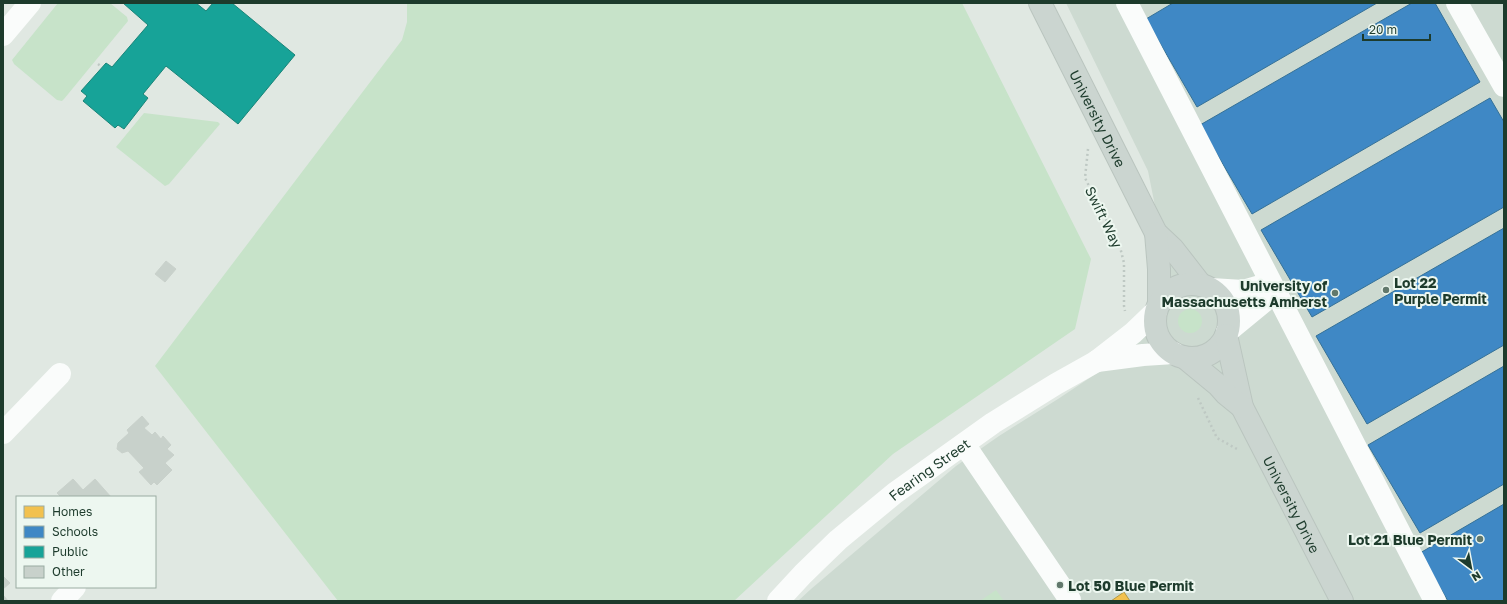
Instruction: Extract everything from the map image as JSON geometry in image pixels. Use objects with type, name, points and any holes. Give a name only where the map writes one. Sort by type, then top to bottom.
[{"type":"main road","name":"University Drive","points":[[1040,3],[1156,233],[1173,249],[1206,287],[1219,295],[1226,308],[1229,322],[1227,334],[1242,407],[1342,601]]},
{"type":"main road","name":"University Drive","points":[[1156,233],[1159,269],[1158,307],[1155,323],[1158,335],[1164,346],[1179,355],[1218,385],[1226,394],[1242,407]]},
{"type":"main road","points":[[1158,307],[1165,296],[1182,286],[1191,284],[1206,287]]},
{"type":"main road","points":[[1179,355],[1197,358],[1209,354],[1219,346],[1227,334]]},
{"type":"street","points":[[3,35],[30,3]]},
{"type":"street","points":[[1127,3],[1435,601]]},
{"type":"street","points":[[1457,3],[1504,86]]},
{"type":"street","points":[[1206,287],[1243,291],[1260,286],[1274,288]]},
{"type":"street","points":[[1227,334],[1267,299],[1274,288]]},
{"type":"street","name":"Fearing Street","points":[[778,601],[828,550],[866,516],[895,493],[993,423],[1056,384],[1098,361],[1134,333],[1158,307]]},
{"type":"street","name":"Fearing Street","points":[[1098,361],[1143,355],[1179,355]]},
{"type":"street","points":[[3,433],[60,374]]},
{"type":"street","points":[[964,444],[1070,600]]},
{"type":"street","points":[[62,601],[74,588]]},
{"type":"path","points":[[98,64],[102,67]]},
{"type":"path","name":"Swift Way","points":[[1085,178],[1120,247],[1124,263],[1124,306],[1126,313]]},
{"type":"path","points":[[1196,395],[1217,438]]},
{"type":"shaded area","name":"University of Massachusetts Amherst","points":[[1066,3],[1504,3],[1504,601],[798,601],[956,466],[999,436],[1106,367],[1145,331],[1164,251],[1148,171]]},
{"type":"green space","points":[[58,3],[110,3],[127,17],[128,21],[62,101],[57,100],[14,64],[12,60]]},
{"type":"green space","points":[[407,3],[962,3],[1091,259],[1075,329],[893,454],[734,601],[338,601],[155,366],[402,40],[407,22]]},
{"type":"green space","points":[[144,113],[218,122],[220,124],[169,184],[165,186],[116,147]]},
{"type":"green space","points":[[1190,309],[1199,312],[1202,321],[1199,330],[1190,333],[1181,330],[1178,321],[1181,312]]},
{"type":"green space","points":[[996,590],[1004,601],[980,601]]},
{"type":"building: Homes","points":[[1124,592],[1130,601],[1111,601]]},
{"type":"building: Schools","points":[[1173,3],[1377,3],[1197,107],[1146,19]]},
{"type":"building: Schools","points":[[1412,3],[1435,3],[1480,82],[1252,214],[1200,125]]},
{"type":"building: Schools","points":[[1490,98],[1504,122],[1504,207],[1312,317],[1261,230]]},
{"type":"building: Schools","points":[[1504,228],[1504,345],[1367,424],[1316,336]]},
{"type":"building: Schools","points":[[1504,366],[1504,484],[1420,533],[1368,445]]},
{"type":"building: Schools","name":"Lot 21 Blue Permit","points":[[1504,504],[1504,601],[1448,601],[1420,553]]},
{"type":"building: Public","points":[[123,3],[196,3],[206,11],[213,3],[232,3],[295,55],[238,124],[166,66],[143,94],[148,98],[124,129],[118,125],[115,128],[83,101],[87,96],[81,91],[106,63],[112,67],[148,25]]},
{"type":"building: Other","points":[[166,261],[176,269],[165,282],[155,274]]},
{"type":"building: Other","points":[[142,416],[149,424],[144,428],[152,435],[155,432],[161,439],[163,436],[171,445],[167,449],[174,455],[165,463],[172,470],[157,485],[154,482],[151,485],[139,472],[144,468],[128,451],[122,453],[117,449],[118,443],[129,433],[127,430]]},
{"type":"building: Other","points":[[73,479],[83,490],[95,479],[110,496],[60,496],[57,493]]},
{"type":"building: Other","points":[[3,576],[10,583],[3,589]]},
{"type":"building: Other","points":[[3,595],[8,601],[3,601]]},
{"type":"place","name":"Lot 22 Purple Permit","points":[[1386,290]]},
{"type":"place","name":"University of Massachusetts Amherst","points":[[1335,293]]},
{"type":"place","name":"Lot 21 Blue Permit","points":[[1480,539]]},
{"type":"place","name":"Lot 50 Blue Permit","points":[[1060,585]]}]
